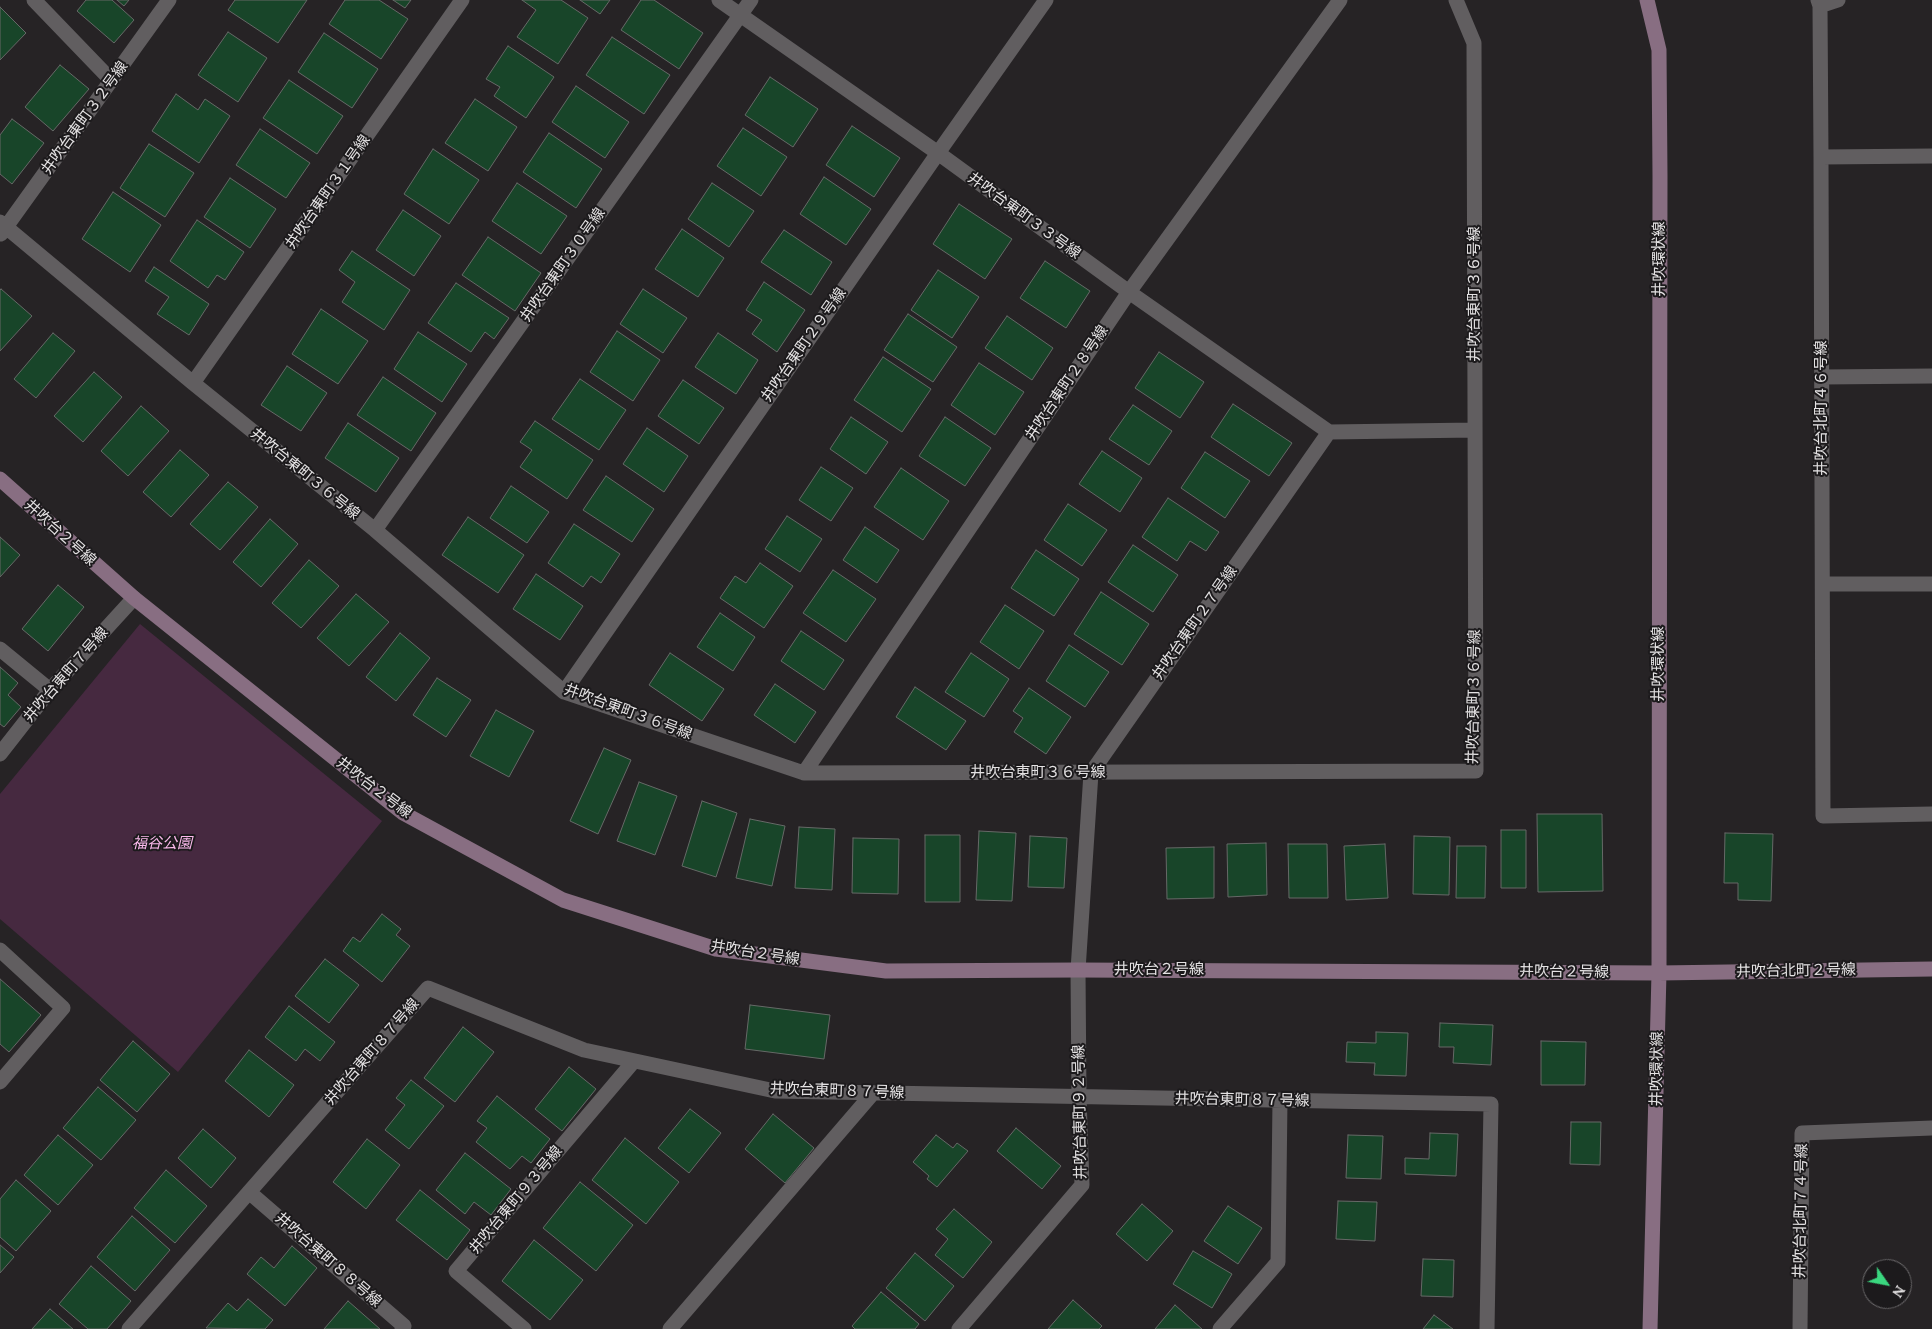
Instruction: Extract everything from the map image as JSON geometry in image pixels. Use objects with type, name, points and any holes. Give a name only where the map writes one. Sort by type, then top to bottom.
[{"type":"street","points":[[34,0],[112,81]]},
{"type":"street","name":"井吹台東町３２号線","points":[[2,228],[112,81],[169,0]]},
{"type":"street","name":"井吹台東町３１号線","points":[[193,383],[462,0]]},
{"type":"street","name":"井吹台東町３３号線","points":[[719,0],[938,153],[1129,292],[1329,432]]},
{"type":"street","name":"井吹台東町３０号線","points":[[375,530],[750,0]]},
{"type":"street","name":"井吹台東町２９号線","points":[[564,692],[1046,0]]},
{"type":"street","name":"井吹台東町２８号線","points":[[804,773],[1129,292],[1340,0]]},
{"type":"street","name":"井吹台東町３６号線","points":[[2,228],[375,530],[564,692],[804,773],[1476,771],[1474,43],[1456,0]]},
{"type":"street","name":"井吹環状線","points":[[1647,0],[1659,50],[1660,974],[1650,1329]]},
{"type":"street","points":[[1819,3],[1838,0]]},
{"type":"street","name":"井吹台北町４６号線","points":[[1819,3],[1824,816],[1932,814]]},
{"type":"street","points":[[1821,157],[1932,156]]},
{"type":"street","points":[[1822,376],[1932,376]]},
{"type":"street","points":[[1329,432],[1475,430]]},
{"type":"street","name":"井吹台東町２７号線","points":[[1091,773],[1329,432]]},
{"type":"street","name":"井吹台２号線","points":[[0,480],[134,598],[403,813],[563,900],[716,949],[886,971],[1078,970],[1660,974]]},
{"type":"street","points":[[1823,584],[1932,584]]},
{"type":"street","name":"井吹台東町７号線","points":[[0,754],[50,690],[134,598]]},
{"type":"street","points":[[0,649],[50,690]]},
{"type":"street","points":[[1078,970],[1091,773]]},
{"type":"street","points":[[0,950],[63,1008],[0,1082]]},
{"type":"street","name":"井吹台北町２号線","points":[[1660,974],[1932,969]]},
{"type":"street","name":"井吹台東町９２号線","points":[[959,1329],[1082,1184],[1078,970]]},
{"type":"street","name":"井吹台東町８７号線","points":[[129,1329],[428,988],[584,1050],[775,1091],[1492,1104],[1487,1329]]},
{"type":"street","name":"井吹台東町９３号線","points":[[524,1329],[456,1271],[634,1061]]},
{"type":"street","points":[[670,1329],[873,1093]]},
{"type":"street","points":[[1220,1329],[1278,1262],[1280,1100]]},
{"type":"street","name":"井吹台北町７４号線","points":[[1800,1329],[1802,1133],[1932,1128]]},
{"type":"street","name":"井吹台東町８８号線","points":[[249,1192],[404,1326],[402,1329]]},
{"type":"green space","name":"福谷公園","points":[[140,624],[382,821],[178,1072],[0,919],[0,794]]},
{"type":"building","points":[[86,0],[112,0],[134,20],[114,43],[77,11]]},
{"type":"building","points":[[117,0],[129,0],[124,6]]},
{"type":"building","points":[[235,0],[307,0],[278,43],[228,10]]},
{"type":"building","points":[[345,0],[379,0],[408,19],[381,59],[329,24]]},
{"type":"building","points":[[393,0],[411,0],[405,8]]},
{"type":"building","points":[[522,0],[561,0],[588,18],[558,64],[517,37],[536,10]]},
{"type":"building","points":[[580,0],[610,0],[600,14]]},
{"type":"building","points":[[641,0],[654,0],[703,33],[679,69],[621,30]]},
{"type":"building","points":[[0,7],[26,33],[0,60]]},
{"type":"building","points":[[228,32],[267,58],[238,102],[198,75]]},
{"type":"building","points":[[324,33],[378,69],[352,108],[298,72]]},
{"type":"building","points":[[612,37],[670,75],[644,114],[586,75]]},
{"type":"building","points":[[508,46],[554,77],[526,118],[494,96],[500,87],[486,79]]},
{"type":"building","points":[[60,65],[89,89],[53,131],[25,107]]},
{"type":"building","points":[[770,77],[818,109],[793,147],[745,115]]},
{"type":"building","points":[[289,80],[343,116],[317,154],[263,118]]},
{"type":"building","points":[[576,86],[629,122],[605,158],[552,122]]},
{"type":"building","points":[[176,94],[198,110],[205,99],[230,116],[199,163],[152,131]]},
{"type":"building","points":[[475,99],[517,127],[488,171],[445,143]]},
{"type":"building","points":[[12,119],[44,143],[12,184],[0,174],[0,135]]},
{"type":"building","points":[[852,126],[900,158],[874,197],[826,165]]},
{"type":"building","points":[[743,128],[787,157],[761,196],[717,166]]},
{"type":"building","points":[[260,129],[310,163],[286,198],[236,165]]},
{"type":"building","points":[[549,133],[602,169],[576,208],[523,172]]},
{"type":"building","points":[[149,144],[194,173],[165,217],[120,188]]},
{"type":"building","points":[[433,149],[479,180],[449,224],[404,194]]},
{"type":"building","points":[[824,177],[871,209],[846,245],[800,214]]},
{"type":"building","points":[[230,178],[276,209],[250,248],[204,217]]},
{"type":"building","points":[[517,183],[567,216],[541,254],[492,221]]},
{"type":"building","points":[[712,183],[754,211],[729,247],[688,219]]},
{"type":"building","points":[[113,192],[161,225],[130,272],[82,239]]},
{"type":"building","points":[[959,204],[1012,239],[985,279],[933,244]]},
{"type":"building","points":[[403,210],[441,236],[414,276],[376,250]]},
{"type":"building","points":[[197,220],[244,252],[225,280],[217,275],[208,288],[170,261]]},
{"type":"building","points":[[682,229],[724,258],[698,297],[655,269]]},
{"type":"building","points":[[784,230],[832,262],[811,295],[761,262]]},
{"type":"building","points":[[488,237],[541,273],[515,311],[462,275]]},
{"type":"building","points":[[352,251],[410,290],[384,330],[342,302],[355,282],[339,270]]},
{"type":"building","points":[[1045,261],[1090,291],[1066,328],[1020,298]]},
{"type":"building","points":[[154,267],[209,304],[189,335],[157,314],[169,297],[145,281]]},
{"type":"building","points":[[938,270],[979,297],[952,338],[911,310]]},
{"type":"building","points":[[764,282],[805,310],[777,352],[752,334],[762,320],[746,310]]},
{"type":"building","points":[[456,283],[509,318],[494,339],[485,332],[471,352],[428,323]]},
{"type":"building","points":[[643,289],[687,318],[663,353],[620,324]]},
{"type":"building","points":[[0,290],[32,316],[0,351]]},
{"type":"building","points":[[321,309],[368,341],[338,384],[292,354]]},
{"type":"building","points":[[908,314],[957,347],[933,382],[884,350]]},
{"type":"building","points":[[1007,316],[1053,348],[1032,380],[985,348]]},
{"type":"building","points":[[617,331],[660,360],[633,401],[590,372]]},
{"type":"building","points":[[418,332],[467,364],[442,402],[394,369]]},
{"type":"building","points":[[53,333],[75,351],[36,398],[14,379]]},
{"type":"building","points":[[718,333],[758,360],[736,394],[695,367]]},
{"type":"building","points":[[1159,352],[1204,382],[1180,418],[1135,388]]},
{"type":"building","points":[[883,357],[931,389],[902,432],[854,400]]},
{"type":"building","points":[[979,363],[1024,392],[995,435],[951,405]]},
{"type":"building","points":[[287,366],[327,393],[301,431],[261,405]]},
{"type":"building","points":[[94,372],[122,397],[83,442],[54,416]]},
{"type":"building","points":[[383,377],[436,413],[411,451],[357,415]]},
{"type":"building","points":[[580,379],[626,410],[599,450],[552,419]]},
{"type":"building","points":[[683,380],[724,408],[699,444],[658,416]]},
{"type":"building","points":[[1233,404],[1292,443],[1269,476],[1211,437]]},
{"type":"building","points":[[1133,405],[1172,431],[1149,465],[1109,439]]},
{"type":"building","points":[[141,406],[169,431],[128,476],[101,451]]},
{"type":"building","points":[[851,417],[888,442],[866,474],[830,449]]},
{"type":"building","points":[[945,417],[991,448],[965,486],[919,456]]},
{"type":"building","points":[[535,421],[593,460],[567,499],[520,467],[532,450],[520,442]]},
{"type":"building","points":[[348,423],[399,458],[376,492],[325,458]]},
{"type":"building","points":[[647,428],[688,456],[664,492],[623,464]]},
{"type":"building","points":[[180,450],[209,475],[171,517],[143,492]]},
{"type":"building","points":[[1102,451],[1142,478],[1120,512],[1079,484]]},
{"type":"building","points":[[1205,452],[1250,481],[1225,518],[1181,488]]},
{"type":"building","points":[[821,467],[853,488],[831,521],[799,500]]},
{"type":"building","points":[[901,468],[949,501],[923,540],[874,507]]},
{"type":"building","points":[[606,476],[654,509],[632,542],[583,510]]},
{"type":"building","points":[[228,482],[258,507],[220,550],[190,524]]},
{"type":"building","points":[[511,486],[549,512],[527,543],[490,518]]},
{"type":"building","points":[[1168,498],[1219,532],[1206,551],[1190,541],[1177,561],[1142,537]]},
{"type":"building","points":[[1068,504],[1107,530],[1082,566],[1044,540]]},
{"type":"building","points":[[787,516],[822,539],[800,572],[765,549]]},
{"type":"building","points":[[468,517],[524,555],[498,593],[442,555]]},
{"type":"building","points":[[270,519],[298,544],[261,587],[233,562]]},
{"type":"building","points":[[574,524],[620,554],[601,583],[591,576],[583,587],[548,563]]},
{"type":"building","points":[[865,527],[899,550],[877,583],[843,560]]},
{"type":"building","points":[[0,537],[20,555],[0,577]]},
{"type":"building","points":[[1133,545],[1178,575],[1153,612],[1108,582]]},
{"type":"building","points":[[1036,550],[1079,579],[1054,616],[1011,588]]},
{"type":"building","points":[[309,560],[339,586],[301,628],[272,603]]},
{"type":"building","points":[[760,563],[793,586],[764,628],[720,598],[735,576],[746,583]]},
{"type":"building","points":[[833,570],[876,599],[846,642],[803,613]]},
{"type":"building","points":[[536,574],[583,606],[560,640],[513,609]]},
{"type":"building","points":[[58,585],[84,607],[48,651],[22,629]]},
{"type":"building","points":[[1101,592],[1149,624],[1122,665],[1074,634]]},
{"type":"building","points":[[356,594],[389,622],[349,666],[317,638]]},
{"type":"building","points":[[1005,605],[1044,631],[1019,669],[980,642]]},
{"type":"building","points":[[720,613],[755,637],[733,671],[697,647]]},
{"type":"building","points":[[801,631],[844,660],[824,690],[781,661]]},
{"type":"building","points":[[400,633],[430,658],[396,701],[366,677]]},
{"type":"building","points":[[1069,645],[1109,672],[1085,707],[1046,681]]},
{"type":"building","points":[[670,653],[724,689],[702,721],[649,685]]},
{"type":"building","points":[[971,653],[1009,679],[984,717],[945,692]]},
{"type":"building","points":[[0,667],[18,683],[8,695],[21,707],[4,727],[0,724]]},
{"type":"building","points":[[437,678],[471,700],[446,737],[413,715]]},
{"type":"building","points":[[775,684],[816,712],[795,743],[754,715]]},
{"type":"building","points":[[915,687],[966,721],[946,750],[896,717]]},
{"type":"building","points":[[1029,688],[1071,717],[1046,754],[1014,732],[1023,718],[1013,711]]},
{"type":"building","points":[[496,710],[534,731],[509,777],[470,756]]},
{"type":"building","points":[[604,748],[631,760],[598,834],[570,821]]},
{"type":"building","points":[[639,782],[677,796],[655,855],[617,841]]},
{"type":"building","points":[[702,801],[737,813],[716,877],[682,866]]},
{"type":"building","points":[[1537,814],[1602,814],[1603,891],[1538,892]]},
{"type":"building","points":[[750,819],[785,826],[772,886],[736,878]]},
{"type":"building","points":[[799,827],[835,829],[832,890],[795,888]]},
{"type":"building","points":[[1501,830],[1526,830],[1526,888],[1501,888]]},
{"type":"building","points":[[979,831],[1016,833],[1012,901],[976,900]]},
{"type":"building","points":[[1725,833],[1773,834],[1771,901],[1738,900],[1738,883],[1724,883]]},
{"type":"building","points":[[925,835],[960,835],[960,902],[925,902]]},
{"type":"building","points":[[1030,836],[1067,838],[1064,888],[1028,887]]},
{"type":"building","points":[[1414,836],[1450,837],[1449,895],[1413,894]]},
{"type":"building","points":[[853,838],[899,839],[898,894],[852,893]]},
{"type":"building","points":[[1266,843],[1267,895],[1228,897],[1227,844]]},
{"type":"building","points":[[1288,844],[1327,844],[1328,898],[1289,898]]},
{"type":"building","points":[[1385,844],[1388,898],[1346,900],[1344,846]]},
{"type":"building","points":[[1457,846],[1486,846],[1485,898],[1456,898]]},
{"type":"building","points":[[1214,847],[1214,898],[1167,899],[1166,848]]},
{"type":"building","points":[[382,914],[401,929],[396,935],[410,946],[382,982],[343,951],[353,937],[360,942]]},
{"type":"building","points":[[325,959],[359,985],[329,1023],[295,996]]},
{"type":"building","points":[[0,979],[41,1015],[9,1052],[0,1044]]},
{"type":"building","points":[[750,1005],[830,1015],[824,1059],[745,1049]]},
{"type":"building","points":[[289,1006],[335,1042],[320,1061],[305,1049],[296,1061],[265,1037]]},
{"type":"building","points":[[1440,1023],[1493,1025],[1491,1065],[1453,1063],[1454,1047],[1439,1047]]},
{"type":"building","points":[[463,1027],[494,1052],[455,1102],[424,1078]]},
{"type":"building","points":[[1376,1032],[1408,1033],[1406,1076],[1374,1075],[1375,1063],[1346,1062],[1347,1042],[1376,1043]]},
{"type":"building","points":[[133,1041],[170,1074],[137,1112],[100,1080]]},
{"type":"building","points":[[1541,1041],[1586,1042],[1585,1085],[1541,1085]]},
{"type":"building","points":[[249,1050],[294,1085],[269,1117],[225,1081]]},
{"type":"building","points":[[569,1067],[596,1089],[562,1131],[535,1109]]},
{"type":"building","points":[[411,1080],[444,1106],[409,1149],[385,1130],[405,1105],[396,1098]]},
{"type":"building","points":[[98,1087],[136,1120],[101,1160],[63,1128]]},
{"type":"building","points":[[497,1096],[550,1139],[531,1163],[522,1156],[510,1169],[476,1142],[487,1128],[477,1121]]},
{"type":"building","points":[[690,1109],[721,1133],[689,1173],[658,1148]]},
{"type":"building","points":[[773,1114],[814,1148],[785,1183],[745,1149]]},
{"type":"building","points":[[1571,1122],[1601,1122],[1600,1165],[1570,1164]]},
{"type":"building","points":[[1016,1128],[1061,1166],[1042,1189],[997,1151]]},
{"type":"building","points":[[203,1129],[236,1158],[211,1188],[178,1158]]},
{"type":"building","points":[[1430,1133],[1458,1134],[1456,1176],[1405,1174],[1405,1158],[1429,1159]]},
{"type":"building","points":[[58,1135],[93,1165],[58,1205],[24,1175]]},
{"type":"building","points":[[936,1135],[953,1148],[957,1143],[968,1151],[937,1187],[927,1179],[929,1176],[913,1162]]},
{"type":"building","points":[[1348,1135],[1383,1136],[1381,1179],[1346,1178]]},
{"type":"building","points":[[625,1138],[679,1182],[646,1224],[592,1180]]},
{"type":"building","points":[[367,1139],[400,1165],[366,1209],[333,1182]]},
{"type":"building","points":[[465,1153],[511,1189],[491,1215],[474,1202],[465,1214],[436,1190]]},
{"type":"building","points":[[166,1170],[207,1206],[175,1243],[134,1208]]},
{"type":"building","points":[[16,1180],[51,1211],[16,1251],[0,1237],[0,1199]]},
{"type":"building","points":[[580,1182],[633,1225],[596,1271],[543,1228]]},
{"type":"building","points":[[420,1190],[470,1230],[447,1260],[396,1220]]},
{"type":"building","points":[[1338,1201],[1377,1202],[1375,1241],[1336,1239]]},
{"type":"building","points":[[1142,1204],[1173,1231],[1147,1261],[1116,1234]]},
{"type":"building","points":[[1228,1206],[1262,1228],[1238,1264],[1204,1241]]},
{"type":"building","points":[[954,1209],[992,1242],[963,1278],[935,1255],[948,1239],[936,1229]]},
{"type":"building","points":[[132,1216],[170,1250],[135,1291],[97,1257]]},
{"type":"building","points":[[534,1240],[583,1280],[550,1320],[502,1281]]},
{"type":"building","points":[[0,1245],[14,1257],[0,1273]]},
{"type":"building","points":[[292,1246],[317,1268],[285,1306],[247,1274],[261,1257],[274,1268]]},
{"type":"building","points":[[1193,1251],[1232,1274],[1212,1308],[1173,1284]]},
{"type":"building","points":[[915,1253],[954,1286],[925,1321],[886,1288]]},
{"type":"building","points":[[1423,1259],[1454,1260],[1453,1297],[1421,1296]]},
{"type":"building","points":[[91,1266],[131,1301],[107,1329],[88,1329],[59,1304]]},
{"type":"building","points":[[881,1292],[919,1324],[915,1329],[855,1329],[852,1326]]},
{"type":"building","points":[[248,1299],[273,1320],[265,1329],[206,1328],[228,1303],[237,1311]]},
{"type":"building","points":[[1073,1300],[1102,1326],[1099,1329],[1048,1329]]},
{"type":"building","points":[[348,1301],[380,1329],[324,1329]]},
{"type":"building","points":[[1175,1305],[1202,1329],[1155,1329]]},
{"type":"building","points":[[50,1309],[73,1329],[32,1329]]},
{"type":"building","points":[[1434,1315],[1453,1329],[1423,1329]]}]
